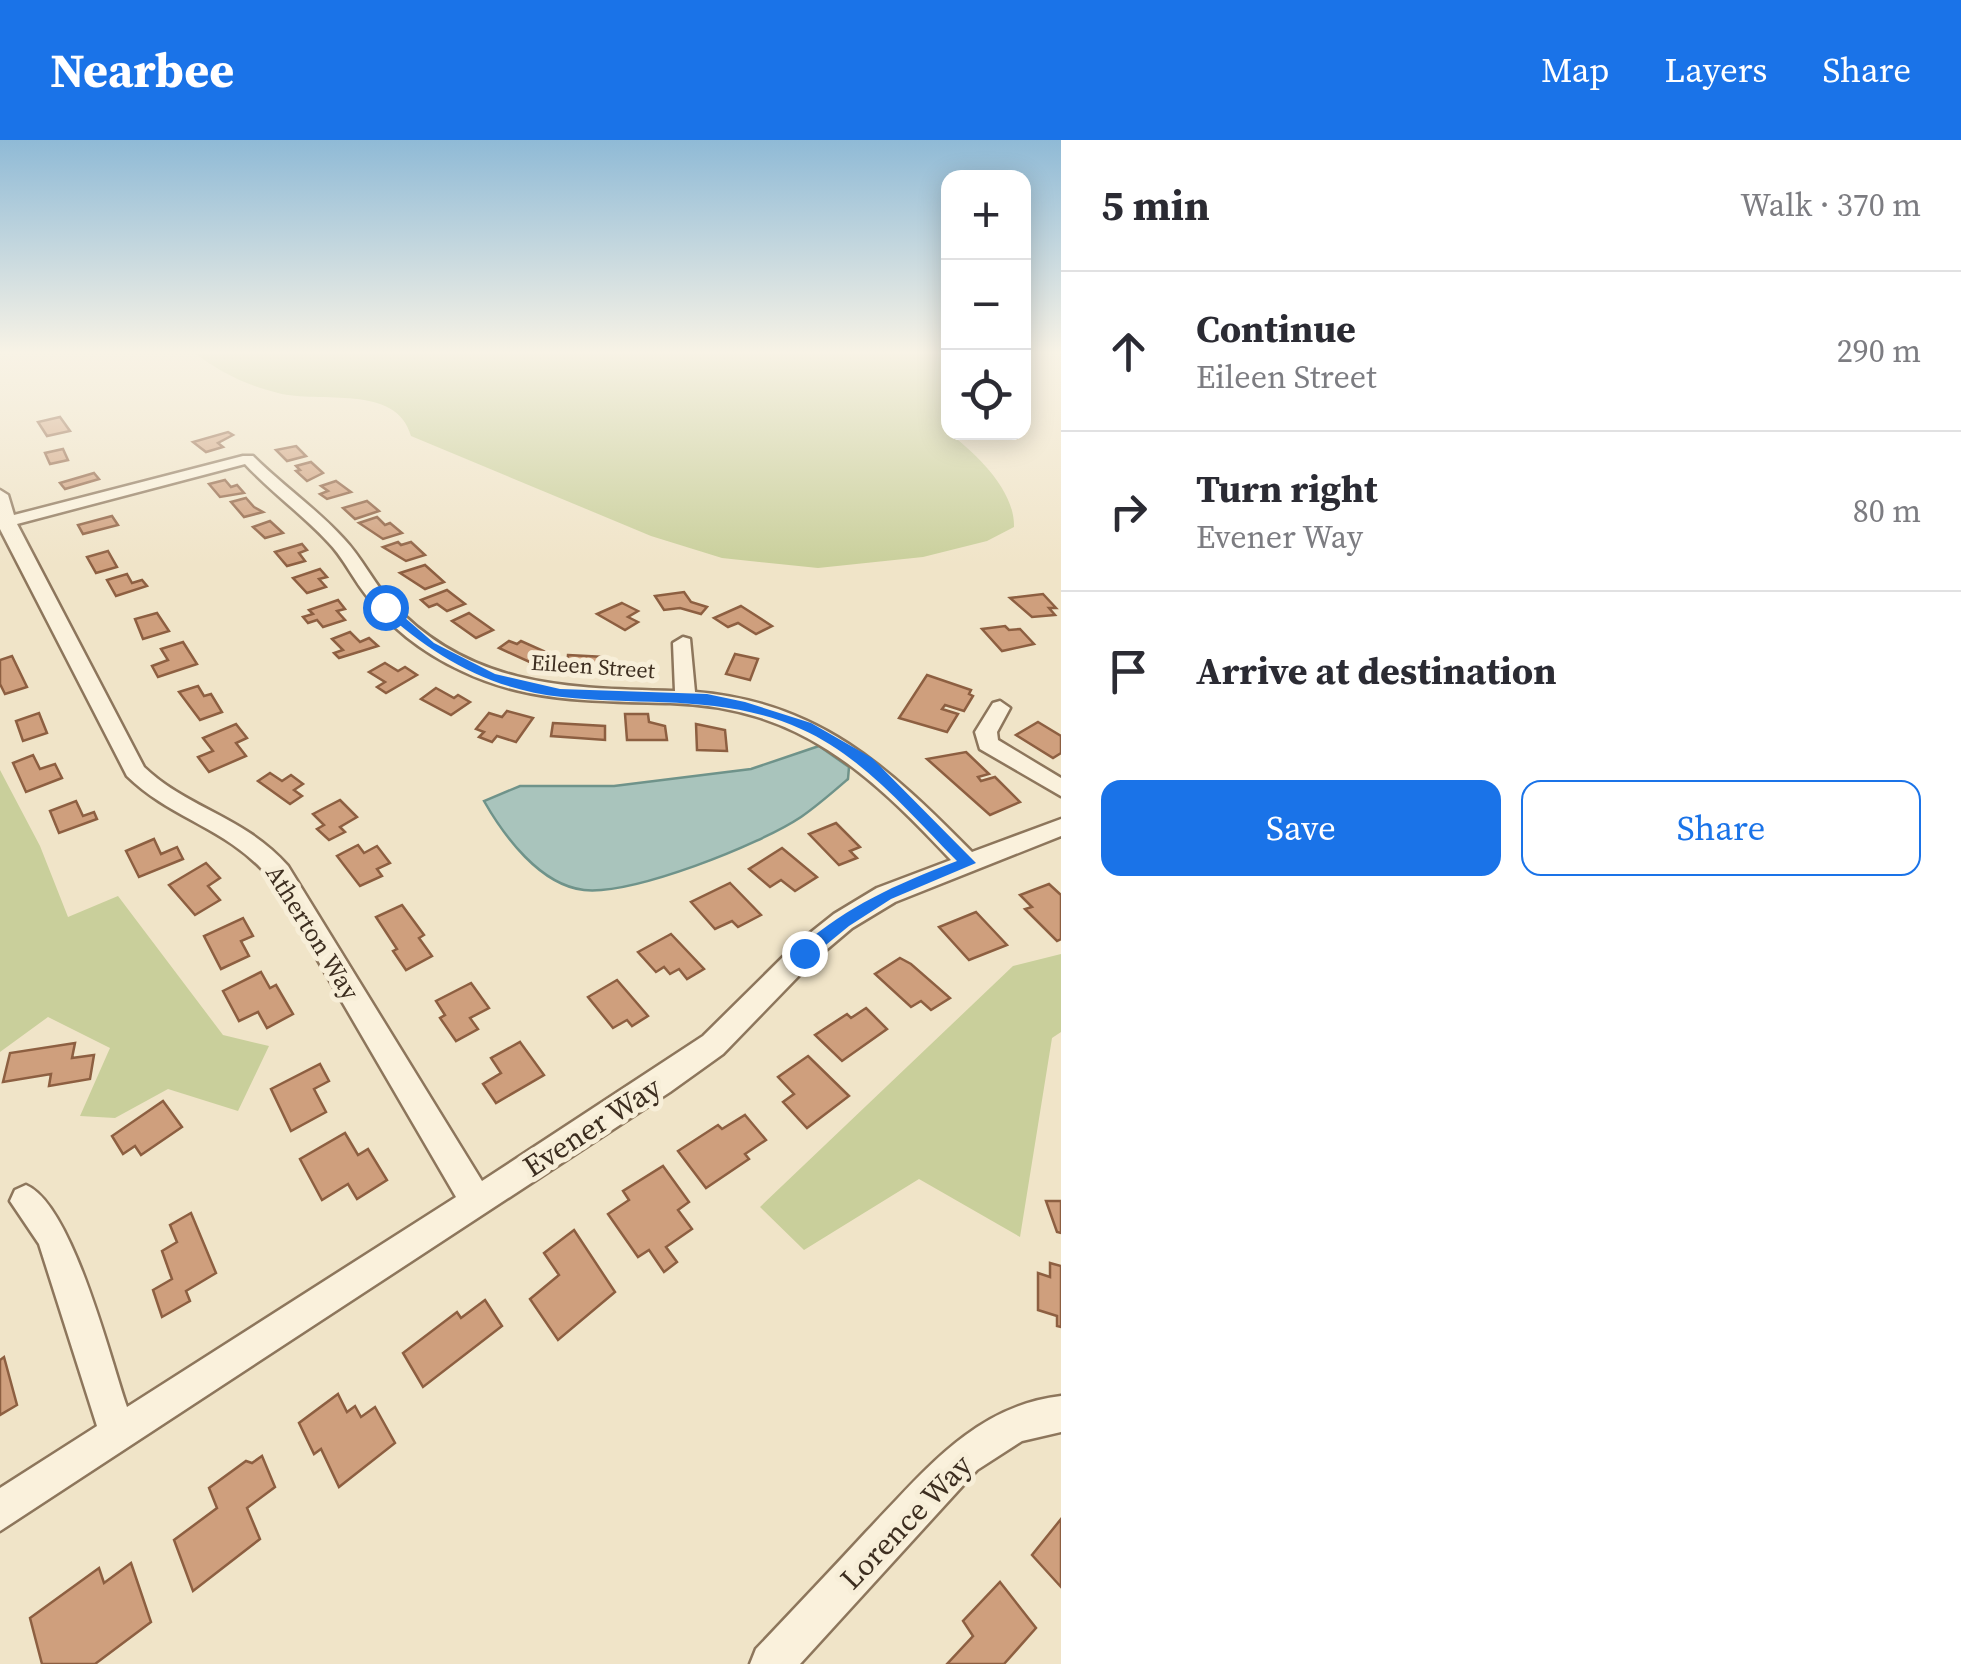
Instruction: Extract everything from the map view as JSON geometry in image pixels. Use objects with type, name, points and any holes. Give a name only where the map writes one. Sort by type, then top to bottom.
[{"type":"street","name":"Eileen Street","points":[[4,523],[248,459],[338,542],[395,616],[430,646],[462,664],[524,687],[560,693],[685,697],[775,713],[838,743],[879,773],[968,863]]},
{"type":"street","name":"Atherton Way","points":[[0,495],[4,523],[135,771],[168,801],[227,826],[256,846],[279,872],[477,1202]]},
{"type":"street","points":[[683,642],[685,697]]},
{"type":"street","points":[[1000,708],[986,732],[988,744],[1061,788]]},
{"type":"street","name":"Evener Way","points":[[0,1511],[713,1045],[804,953],[843,921],[886,895],[1061,827]]},
{"type":"street","points":[[26,1202],[52,1236],[118,1434]]},
{"type":"street","name":"Lorence Way","points":[[789,1657],[964,1457],[998,1431],[1036,1416],[1061,1414]]},
{"type":"green space","points":[[405,423],[941,423],[941,440],[957,440],[991,473],[1008,499],[1014,527],[987,541],[923,557],[818,568],[722,558],[651,536],[411,436]]},
{"type":"green space","points":[[0,770],[40,846],[68,917],[118,896],[223,1035],[269,1046],[238,1111],[168,1089],[115,1118],[80,1116],[110,1048],[48,1017],[0,1052]]},
{"type":"green space","points":[[1061,954],[1061,1032],[1052,1038],[1020,1237],[919,1179],[804,1250],[760,1207],[1013,966]]},
{"type":"water","points":[[819,746],[849,767],[848,779],[819,804],[756,841],[633,885],[584,890],[553,879],[525,857],[484,801],[520,786],[614,786],[751,769]]},
{"type":"building","points":[[39,423],[64,423],[70,431],[47,436]]},
{"type":"building","points":[[228,432],[233,435],[218,443],[223,447],[206,452],[193,442]]},
{"type":"building","points":[[296,446],[306,456],[287,461],[276,450]]},
{"type":"building","points":[[63,449],[68,460],[50,464],[45,453]]},
{"type":"building","points":[[311,462],[323,473],[307,481],[296,466]]},
{"type":"building","points":[[94,473],[99,479],[65,489],[60,483]]},
{"type":"building","points":[[225,480],[244,493],[220,497],[209,484]]},
{"type":"building","points":[[336,481],[351,492],[327,499],[320,494],[328,491],[321,486]]},
{"type":"building","points":[[246,498],[263,512],[244,517],[231,502]]},
{"type":"building","points":[[367,501],[379,511],[355,519],[343,508]]},
{"type":"building","points":[[112,516],[118,525],[83,534],[78,525]]},
{"type":"building","points":[[377,517],[402,533],[383,539],[359,523]]},
{"type":"building","points":[[270,521],[283,533],[265,538],[253,527]]},
{"type":"building","points":[[411,542],[425,555],[406,561],[383,547]]},
{"type":"building","points":[[302,544],[307,550],[299,553],[305,561],[287,566],[275,552]]},
{"type":"building","points":[[108,551],[117,567],[96,573],[87,557]]},
{"type":"building","points":[[425,565],[444,582],[425,589],[400,573]]},
{"type":"building","points":[[320,569],[327,577],[319,579],[326,587],[307,593],[293,578]]},
{"type":"building","points":[[127,574],[132,583],[142,580],[147,586],[116,596],[107,580]]},
{"type":"building","points":[[447,590],[465,604],[447,611],[437,604],[429,607],[421,600]]},
{"type":"building","points":[[684,592],[691,602],[707,607],[701,614],[680,608],[664,610],[655,596]]},
{"type":"building","points":[[1043,594],[1056,608],[1049,608],[1055,615],[1032,617],[1010,598]]},
{"type":"building","points":[[338,600],[345,609],[337,611],[345,620],[323,627],[317,620],[308,623],[303,617],[313,614],[309,610]]},
{"type":"building","points":[[622,603],[638,611],[628,617],[638,622],[625,630],[597,614]]},
{"type":"building","points":[[741,606],[772,626],[756,634],[738,623],[728,627],[714,618]]},
{"type":"building","points":[[157,613],[169,631],[143,639],[135,619]]},
{"type":"building","points":[[469,613],[493,630],[476,638],[452,621]]},
{"type":"building","points":[[1005,626],[1009,630],[1020,629],[1034,644],[1002,651],[982,629]]},
{"type":"building","points":[[350,632],[360,642],[369,638],[378,646],[339,658],[334,653],[343,650],[332,639]]},
{"type":"building","points":[[509,641],[521,641],[548,653],[534,664],[499,648]]},
{"type":"building","points":[[183,642],[197,664],[158,677],[152,666],[168,660],[161,649]]},
{"type":"building","points":[[735,654],[758,659],[750,680],[726,674]]},
{"type":"building","points":[[568,655],[605,657],[604,670],[567,669]]},
{"type":"building","points":[[12,656],[27,687],[5,694],[0,684],[0,660]]},
{"type":"building","points":[[385,663],[398,671],[405,667],[417,675],[386,693],[377,687],[385,682],[369,672]]},
{"type":"building","points":[[927,675],[971,690],[969,694],[973,696],[964,711],[945,705],[942,709],[958,714],[947,732],[899,718]]},
{"type":"building","points":[[198,686],[204,696],[211,694],[222,712],[200,720],[179,692]]},
{"type":"building","points":[[436,688],[470,702],[451,715],[421,699]]},
{"type":"building","points":[[507,711],[533,718],[516,742],[497,736],[492,742],[479,737],[484,732],[476,729],[489,713],[502,717]]},
{"type":"building","points":[[39,713],[47,733],[23,741],[16,721]]},
{"type":"building","points":[[625,714],[648,714],[649,722],[665,726],[667,740],[627,740]]},
{"type":"building","points":[[1038,722],[1061,736],[1061,753],[1053,758],[1016,735]]},
{"type":"building","points":[[553,723],[605,726],[605,740],[551,736]]},
{"type":"building","points":[[236,724],[247,738],[236,743],[246,756],[209,772],[198,757],[213,751],[203,738]]},
{"type":"building","points":[[696,724],[725,730],[727,751],[697,750]]},
{"type":"building","points":[[966,752],[989,774],[978,777],[981,781],[995,777],[1020,802],[990,815],[927,759]]},
{"type":"building","points":[[33,755],[40,769],[55,764],[62,778],[26,792],[13,763]]},
{"type":"building","points":[[270,773],[282,781],[291,775],[303,784],[294,790],[302,796],[290,804],[258,781]]},
{"type":"building","points":[[340,800],[357,817],[340,827],[345,832],[329,840],[317,829],[324,825],[313,814]]},
{"type":"building","points":[[76,801],[83,816],[94,812],[97,819],[59,833],[50,811]]},
{"type":"building","points":[[836,823],[860,847],[850,851],[857,858],[839,865],[809,834]]},
{"type":"building","points":[[154,839],[161,854],[177,847],[183,859],[139,877],[126,851]]},
{"type":"building","points":[[358,845],[364,853],[377,846],[390,863],[377,869],[382,876],[360,886],[337,856]]},
{"type":"building","points":[[782,848],[817,877],[795,891],[781,880],[770,887],[749,869]]},
{"type":"building","points":[[206,863],[220,878],[208,886],[220,900],[195,915],[169,885]]},
{"type":"building","points":[[730,883],[761,915],[738,927],[732,921],[715,929],[691,902]]},
{"type":"building","points":[[1049,884],[1061,895],[1061,939],[1057,941],[1025,909],[1032,907],[1020,895]]},
{"type":"building","points":[[402,905],[424,935],[419,938],[432,956],[406,970],[376,917]]},
{"type":"building","points":[[976,912],[1007,945],[969,960],[939,927]]},
{"type":"building","points":[[243,918],[253,936],[241,941],[249,956],[221,969],[204,936]]},
{"type":"building","points":[[671,934],[704,969],[687,979],[679,969],[670,974],[664,967],[656,972],[638,952]]},
{"type":"building","points":[[900,958],[950,998],[931,1010],[921,1001],[911,1007],[875,974]]},
{"type":"building","points":[[261,972],[270,988],[276,985],[293,1014],[267,1028],[258,1012],[239,1021],[223,991]]},
{"type":"building","points":[[617,980],[648,1016],[632,1026],[627,1020],[613,1028],[588,997]]},
{"type":"building","points":[[471,983],[489,1008],[470,1018],[478,1029],[456,1041],[440,1018],[445,1015],[436,1001]]},
{"type":"building","points":[[866,1008],[887,1029],[842,1061],[815,1035],[847,1014],[851,1018]]},
{"type":"building","points":[[520,1042],[544,1075],[496,1103],[483,1084],[501,1073],[491,1058]]},
{"type":"building","points":[[75,1043],[72,1058],[94,1055],[90,1079],[49,1086],[51,1074],[3,1082],[10,1053]]},
{"type":"building","points":[[808,1056],[849,1096],[807,1128],[783,1102],[794,1094],[778,1077]]},
{"type":"building","points":[[320,1064],[329,1081],[314,1089],[326,1112],[291,1131],[271,1089]]},
{"type":"building","points":[[163,1101],[182,1127],[141,1155],[135,1146],[123,1154],[112,1136]]},
{"type":"building","points":[[745,1115],[766,1140],[745,1154],[749,1159],[706,1188],[678,1151],[718,1125],[722,1129]]},
{"type":"building","points":[[345,1133],[358,1155],[368,1149],[387,1180],[357,1199],[348,1184],[322,1200],[300,1159]]},
{"type":"building","points":[[663,1166],[689,1202],[678,1210],[692,1229],[666,1247],[677,1262],[664,1272],[649,1250],[638,1257],[608,1214],[629,1200],[623,1191]]},
{"type":"building","points":[[1046,1201],[1061,1201],[1061,1233],[1057,1232]]},
{"type":"building","points":[[191,1213],[216,1273],[186,1291],[190,1301],[162,1317],[153,1290],[172,1279],[162,1251],[177,1242],[170,1225]]},
{"type":"building","points":[[574,1230],[615,1292],[558,1340],[530,1299],[559,1275],[544,1253]]},
{"type":"building","points":[[1050,1263],[1061,1266],[1061,1327],[1057,1326],[1057,1316],[1038,1310],[1038,1273],[1050,1277]]},
{"type":"building","points":[[485,1300],[502,1326],[423,1387],[403,1353],[457,1312],[461,1318]]},
{"type":"building","points":[[4,1357],[17,1405],[0,1415],[0,1360]]},
{"type":"building","points":[[338,1394],[347,1412],[355,1406],[361,1417],[375,1407],[395,1443],[339,1487],[321,1449],[314,1454],[299,1423]]},
{"type":"building","points":[[262,1456],[275,1487],[247,1508],[260,1539],[193,1591],[174,1540],[217,1508],[209,1488],[246,1461],[252,1463]]},
{"type":"building","points":[[1061,1519],[1061,1587],[1032,1555]]},
{"type":"building","points":[[131,1563],[151,1622],[95,1664],[42,1664],[30,1618],[99,1568],[104,1583]]},
{"type":"building","points":[[1000,1582],[1036,1628],[1004,1664],[947,1664],[973,1636],[963,1621]]},
{"type":"route","points":[[385,607],[430,646],[491,677],[560,693],[707,698],[741,704],[806,726],[867,762],[968,863],[886,895],[843,921],[804,953]]}]
